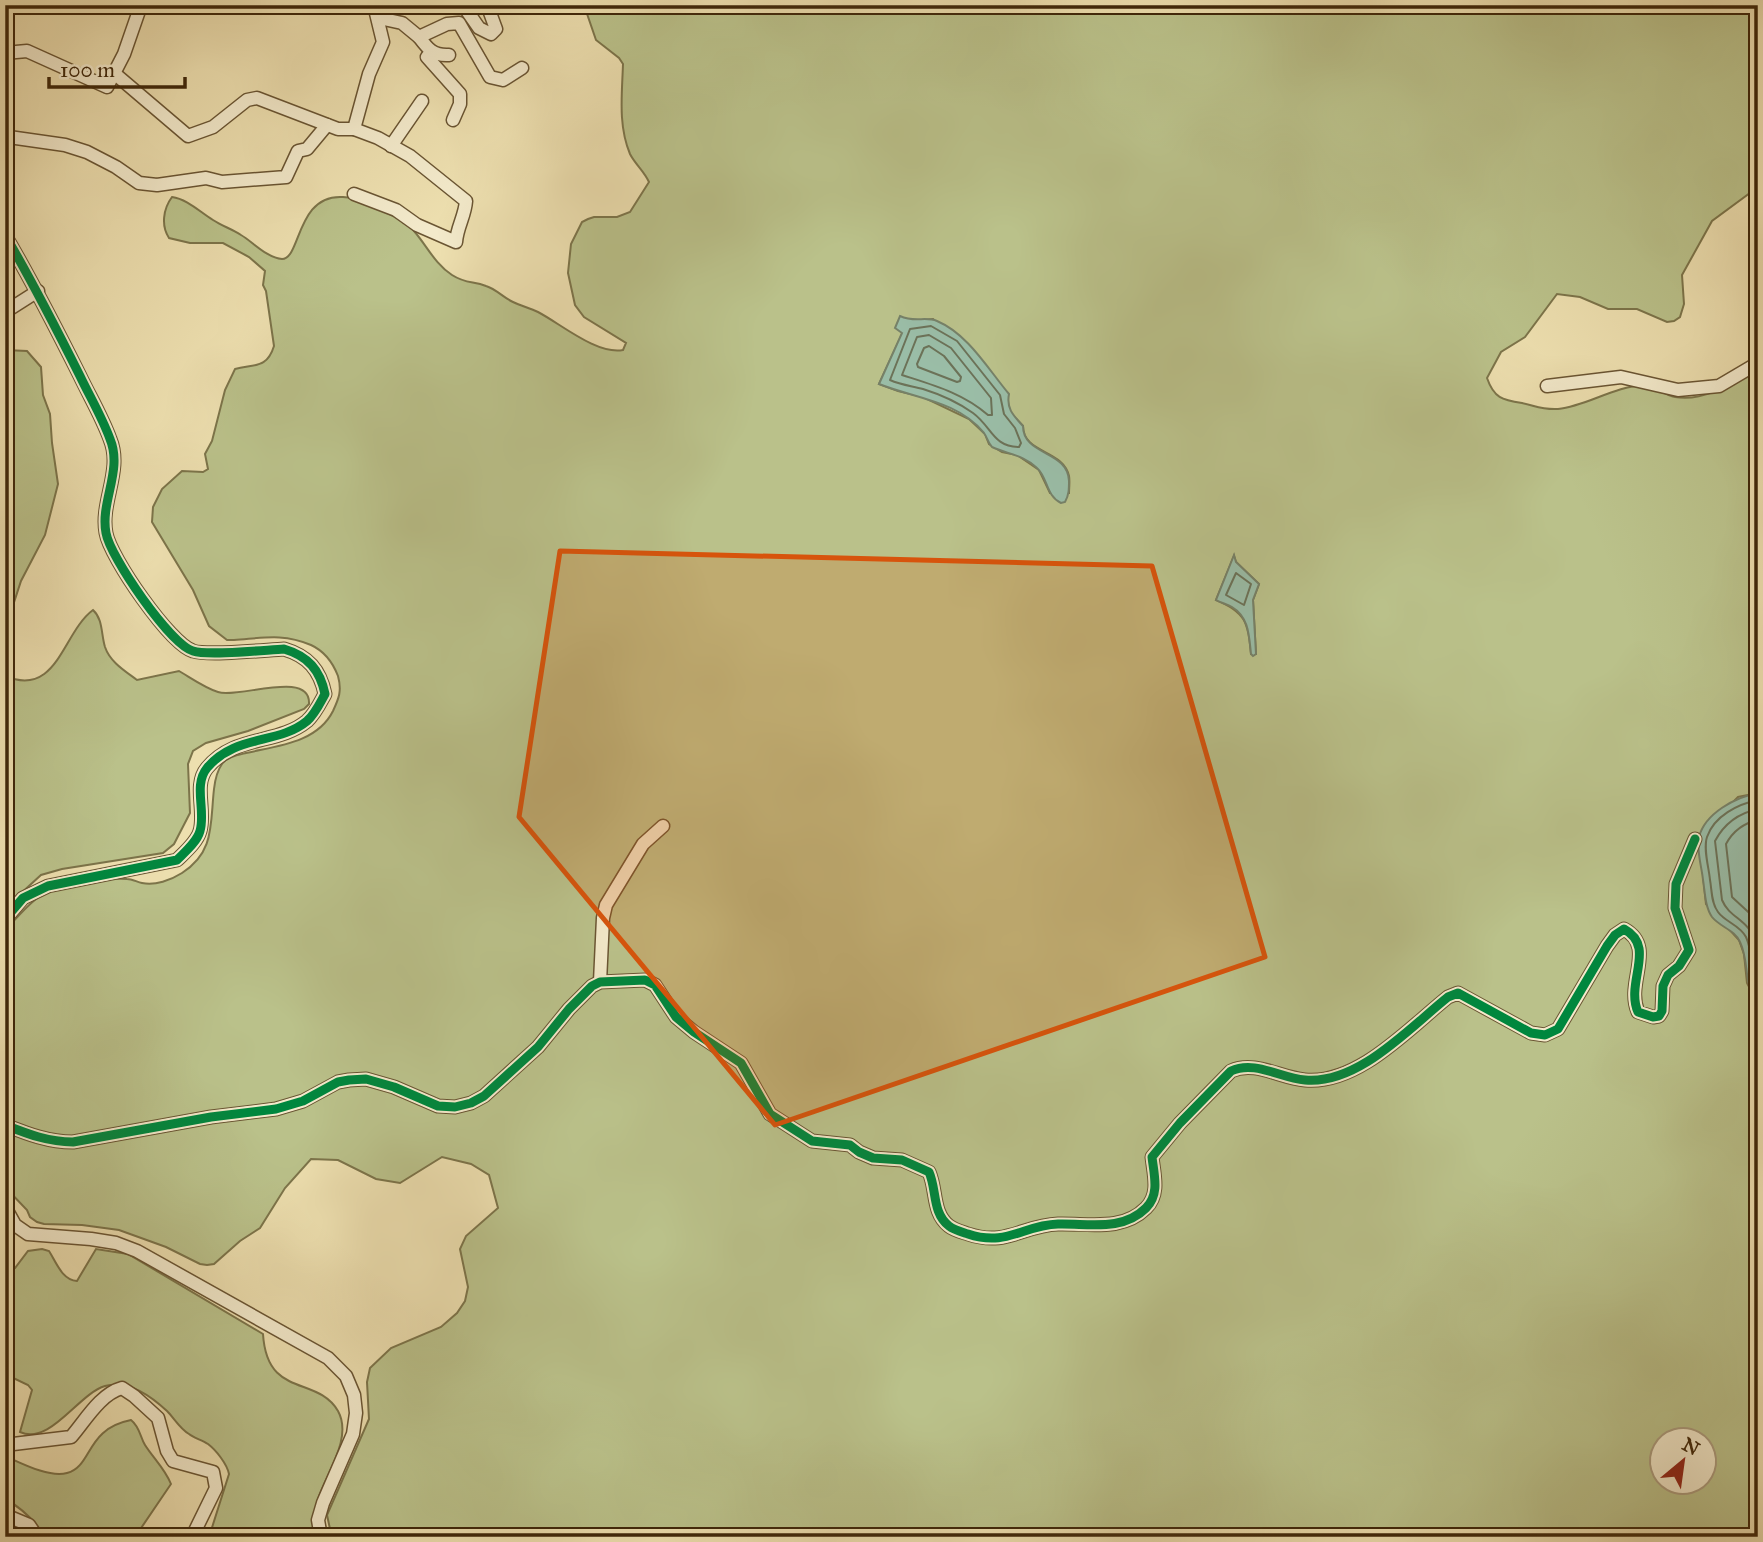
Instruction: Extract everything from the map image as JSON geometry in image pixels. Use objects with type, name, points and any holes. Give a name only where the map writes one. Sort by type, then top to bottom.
[{"type":"street","points":[[5,52],[27,51],[107,87],[124,54],[141,5]]},
{"type":"street","points":[[354,129],[369,74],[383,42],[374,5]]},
{"type":"street","points":[[463,5],[466,21],[490,76],[503,80],[522,68]]},
{"type":"street","points":[[419,37],[447,24],[466,21],[491,34],[496,29],[489,10],[491,5]]},
{"type":"street","points":[[379,18],[402,23],[419,37],[430,52],[449,55]]},
{"type":"street","points":[[430,52],[427,57],[460,94],[460,104],[453,120]]},
{"type":"street","points":[[114,73],[188,136],[213,127],[247,100],[257,98],[338,129],[354,129],[391,146],[410,156],[466,201],[456,243],[417,225],[396,210],[354,194]]},
{"type":"street","points":[[391,146],[422,101]]},
{"type":"street","points":[[5,139],[9,137],[65,145],[87,152],[139,183],[157,185],[206,177],[222,181],[286,177],[298,151],[307,149],[327,125]]},
{"type":"street","points":[[5,234],[38,291],[112,441],[114,472],[106,512],[106,534],[115,554],[162,626],[178,642],[194,652],[284,649],[298,653],[315,667],[325,694],[308,720],[300,726],[231,748],[206,769],[200,782],[200,832],[177,860],[48,886],[23,898],[5,919]]},
{"type":"street","points":[[5,312],[38,291]]},
{"type":"street","points":[[1547,386],[1621,377],[1678,390],[1719,386],[1758,363]]},
{"type":"street","points":[[600,982],[606,905],[643,844],[663,826]]},
{"type":"street","points":[[5,1125],[37,1138],[73,1142],[211,1116],[276,1109],[303,1101],[338,1082],[366,1079],[394,1087],[427,1103],[455,1107],[471,1103],[491,1089],[538,1047],[592,986],[600,982],[645,979],[656,985],[676,1017],[741,1063],[767,1112],[812,1140],[850,1145],[873,1158],[902,1160],[929,1172],[934,1184],[937,1209],[951,1228],[993,1240],[1056,1224],[1098,1227],[1117,1223],[1146,1208],[1154,1197],[1156,1188],[1152,1157],[1180,1123],[1231,1071],[1240,1067],[1252,1067],[1304,1080],[1324,1080],[1345,1074],[1375,1056],[1448,997],[1458,993],[1531,1033],[1545,1035],[1559,1029],[1607,946],[1615,934],[1624,929],[1635,935],[1639,942],[1634,1004],[1638,1012],[1653,1017],[1659,1016],[1662,1011],[1663,986],[1668,975],[1679,966],[1689,950],[1675,908],[1676,884],[1695,839]]},
{"type":"street","points":[[5,1207],[15,1225],[28,1234],[91,1239],[116,1243],[137,1251],[328,1357],[346,1376],[354,1395],[356,1413],[353,1434],[318,1520],[321,1537]]},
{"type":"street","points":[[5,1445],[71,1437],[89,1414],[115,1390],[121,1388],[158,1418],[167,1451],[173,1461],[213,1472],[216,1488],[192,1537]]},
{"type":"street","points":[[5,1515],[29,1525],[33,1531],[31,1537]]},
{"type":"highlighted area","points":[[560,551],[1152,566],[1265,957],[775,1125],[519,817]]},
{"type":"shaded area","points":[[584,5],[1758,5],[1758,187],[1712,221],[1682,275],[1684,304],[1680,317],[1667,322],[1637,309],[1608,309],[1580,297],[1557,294],[1525,337],[1501,352],[1487,378],[1496,394],[1504,399],[1558,409],[1634,386],[1646,385],[1671,396],[1698,397],[1729,384],[1758,366],[1758,793],[1738,797],[1699,837],[1706,904],[1739,940],[1744,954],[1747,983],[1758,1004],[1758,1537],[508,1537],[490,1532],[472,1537],[337,1537],[330,1529],[327,1515],[369,1419],[367,1382],[370,1368],[391,1348],[441,1327],[457,1313],[465,1301],[468,1287],[460,1249],[466,1236],[498,1208],[489,1175],[471,1164],[442,1157],[400,1183],[376,1179],[338,1160],[311,1159],[285,1188],[260,1228],[214,1264],[207,1265],[119,1230],[37,1222],[5,1187],[5,930],[39,896],[61,887],[89,881],[119,879],[152,884],[182,873],[193,865],[206,846],[215,782],[222,764],[236,756],[307,737],[326,722],[339,694],[340,686],[334,667],[324,654],[311,645],[282,638],[227,640],[209,626],[193,590],[152,522],[153,507],[162,489],[182,471],[203,472],[208,469],[205,454],[212,441],[225,390],[235,369],[264,362],[274,346],[263,285],[265,271],[249,257],[223,243],[190,243],[169,238],[164,223],[169,202],[172,197],[183,200],[266,253],[282,259],[293,249],[308,215],[316,205],[328,199],[355,198],[410,226],[441,266],[457,278],[490,287],[513,302],[538,312],[602,348],[623,350],[626,343],[584,317],[575,305],[568,273],[571,244],[582,222],[594,217],[617,217],[630,212],[649,182],[634,161],[626,143],[622,110],[623,64],[596,40]],"holes":[[[933,319],[1007,398],[1010,412],[1023,426],[1029,442],[1065,467],[1069,478],[1069,493],[1050,493],[1039,470],[1017,455],[1002,452],[989,444],[985,434],[969,419],[923,397],[879,384],[903,332],[911,321]],[[1234,556],[1236,562],[1259,584],[1253,600],[1256,654],[1251,654],[1244,620],[1234,609],[1216,600]]]},
{"type":"shaded area","points":[[5,350],[27,351],[41,367],[43,395],[50,414],[58,484],[45,535],[21,581],[5,630]]},
{"type":"shaded area","points":[[93,610],[100,622],[110,657],[137,680],[179,671],[218,692],[298,688],[306,694],[309,704],[304,709],[248,731],[206,743],[193,751],[188,764],[190,813],[174,844],[163,853],[62,869],[41,875],[5,908],[5,676],[23,680],[37,678],[48,671],[82,620]]},
{"type":"shaded area","points":[[96,1249],[128,1254],[263,1334],[273,1368],[283,1377],[329,1400],[338,1411],[342,1433],[337,1456],[317,1504],[314,1537],[209,1537],[229,1474],[226,1466],[208,1444],[186,1432],[154,1400],[131,1387],[114,1384],[105,1386],[42,1432],[20,1432],[32,1390],[28,1385],[5,1374],[5,1269],[15,1268],[28,1251],[49,1251],[63,1274],[77,1281]]},
{"type":"shaded area","points":[[131,1420],[171,1484],[135,1537],[45,1537],[28,1515],[5,1499],[5,1456],[44,1472],[67,1473],[81,1463],[105,1431]]},
{"type":"water","points":[[900,316],[937,321],[958,334],[977,353],[1009,394],[1010,408],[1023,426],[1030,443],[1054,458],[1067,471],[1069,487],[1065,502],[1061,503],[1052,496],[1041,472],[1032,464],[1021,457],[992,447],[984,433],[962,414],[949,407],[879,384],[902,333],[895,328]]},
{"type":"water","points":[[1234,555],[1236,562],[1259,584],[1253,600],[1256,654],[1253,656],[1242,616],[1232,607],[1216,600]]},
{"type":"water","points":[[1758,793],[1758,1004],[1750,987],[1740,942],[1735,934],[1712,917],[1708,909],[1698,847],[1702,828],[1715,814],[1731,802]]},
{"type":"cycle path","points":[[5,235],[53,322],[110,439],[114,462],[106,510],[106,533],[118,561],[142,598],[170,633],[193,651],[223,653],[284,649],[312,665],[325,694],[310,718],[296,729],[230,750],[207,768],[200,790],[200,831],[194,843],[177,860],[48,886],[23,898],[5,919]]},
{"type":"cycle path","points":[[5,1125],[47,1139],[73,1142],[211,1117],[276,1109],[303,1101],[338,1082],[366,1079],[394,1087],[438,1106],[455,1107],[484,1096],[538,1047],[592,986],[600,982],[645,980],[655,985],[676,1017],[741,1063],[770,1114],[812,1141],[850,1145],[873,1158],[902,1160],[929,1172],[937,1208],[944,1221],[953,1229],[994,1238],[1046,1225],[1116,1223],[1137,1216],[1150,1203],[1155,1190],[1152,1157],[1180,1123],[1231,1071],[1258,1068],[1305,1080],[1344,1074],[1382,1052],[1448,997],[1458,993],[1531,1033],[1545,1035],[1558,1029],[1607,946],[1615,935],[1624,929],[1634,937],[1640,955],[1635,989],[1638,1012],[1653,1017],[1659,1016],[1662,1011],[1663,986],[1668,975],[1679,966],[1689,950],[1675,908],[1676,884],[1695,839]]}]
